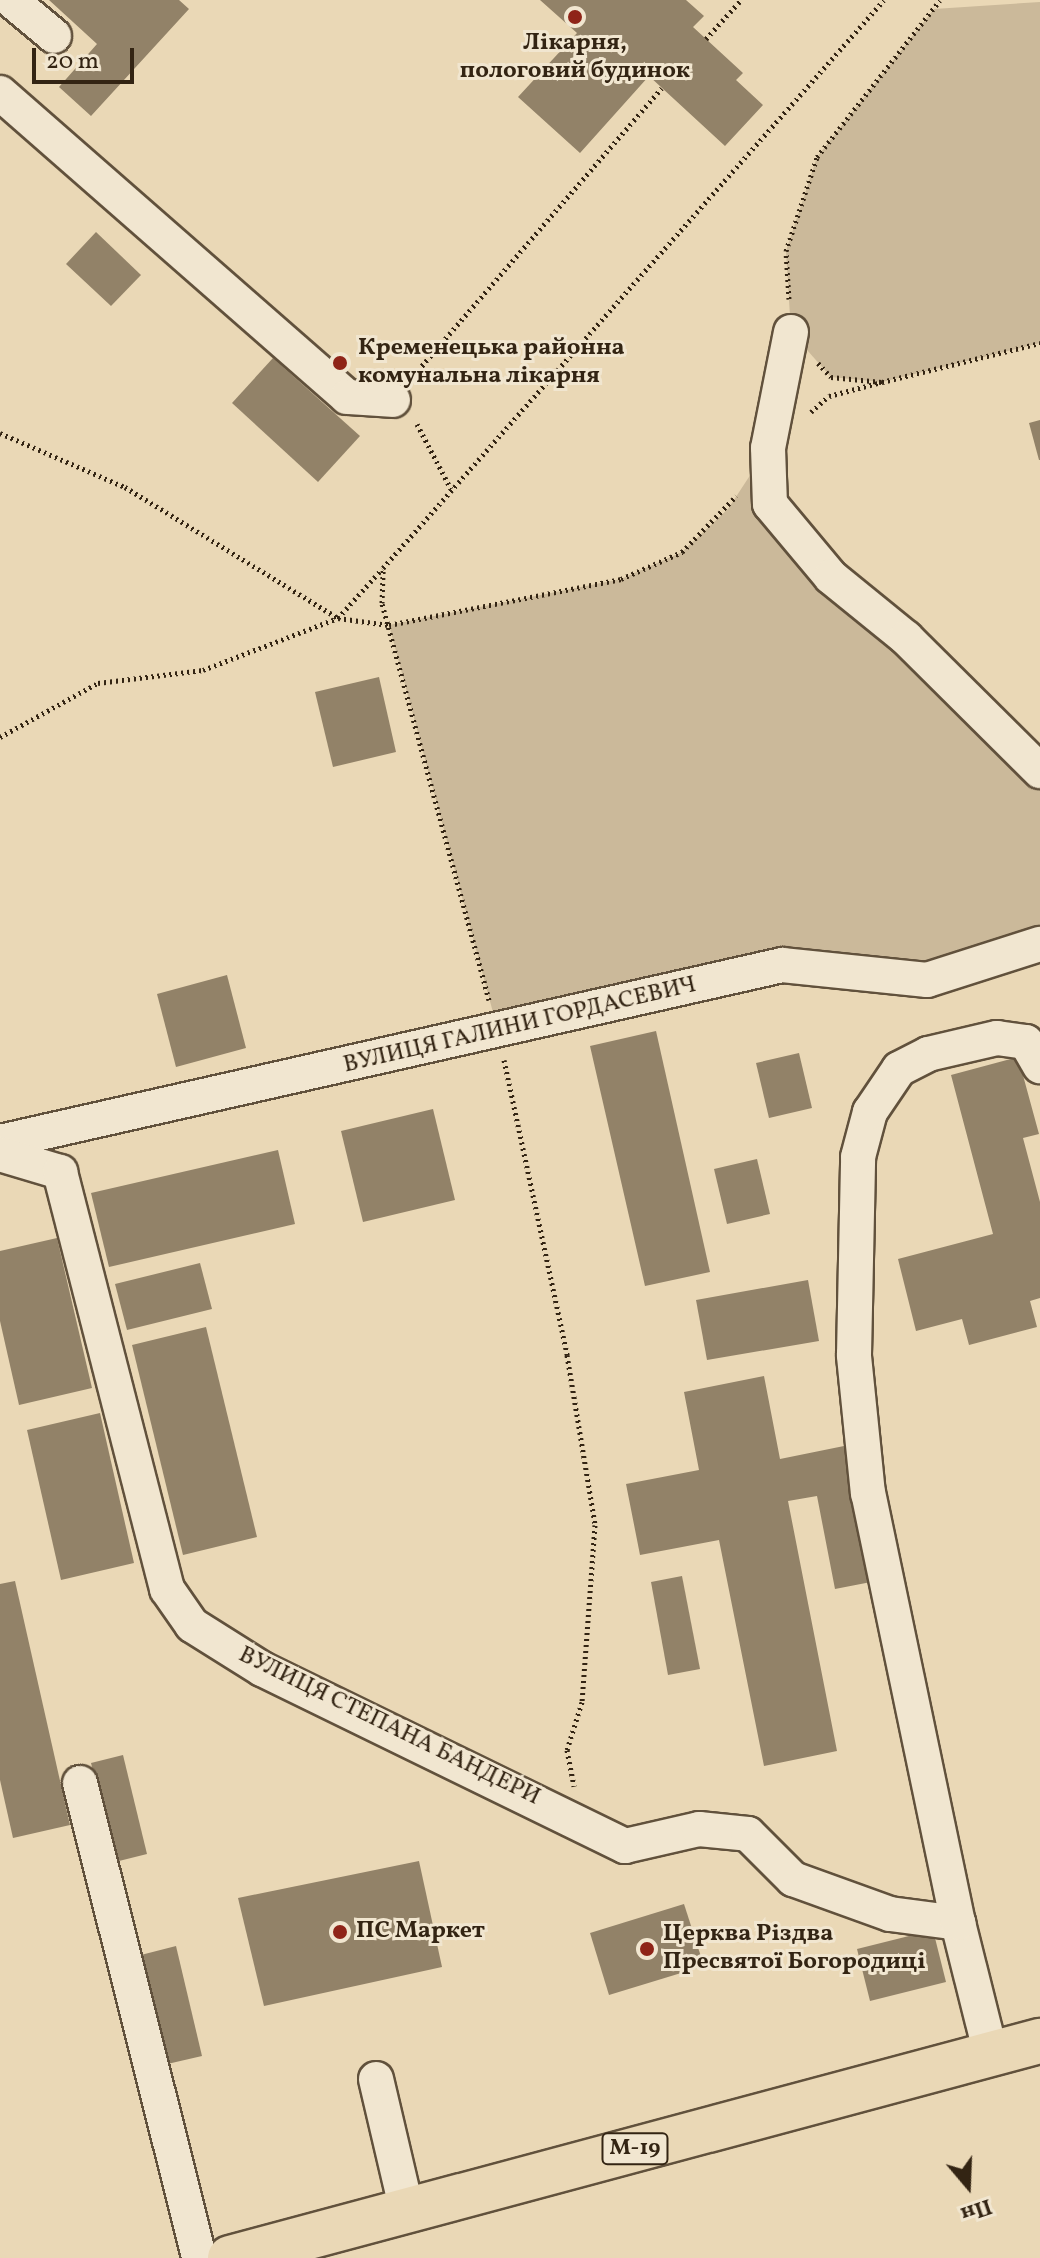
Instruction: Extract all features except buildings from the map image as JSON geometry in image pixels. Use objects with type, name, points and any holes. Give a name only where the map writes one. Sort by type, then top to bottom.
[{"type":"highway","name":"М-19","points":[[230,2258],[1040,2041]]},
{"type":"street","points":[[11,0],[54,36]]},
{"type":"street","points":[[0,93],[347,397],[393,400]]},
{"type":"street","points":[[791,332],[768,448],[770,504],[792,539],[906,638],[1040,771]]},
{"type":"street","name":"ВУЛИЦЯ ГАЛИНИ ГОРДАСЕВИЧ","points":[[0,1142],[782,965],[927,980],[1040,944]]},
{"type":"street","points":[[991,2054],[958,1923],[868,1494],[854,1355],[858,1157],[870,1112],[899,1069],[928,1054],[997,1038],[1026,1042],[1040,1066]]},
{"type":"street","name":"ВУЛИЦЯ СТЕПАНА БАНДЕРИ","points":[[0,1154],[60,1172],[167,1589],[192,1625],[262,1669],[625,1846],[699,1829],[748,1834],[793,1879],[890,1914],[958,1923]]},
{"type":"street","points":[[80,1783],[199,2258]]},
{"type":"street","points":[[376,2079],[407,2211]]},
{"type":"path","points":[[706,39],[741,0]]},
{"type":"path","points":[[0,737],[98,683],[203,670],[338,618],[884,0]]},
{"type":"path","points":[[882,382],[831,377],[791,332],[786,251],[817,157],[940,0]]},
{"type":"path","points":[[451,490],[421,428],[393,400],[662,88]]},
{"type":"path","points":[[0,433],[125,487],[338,618],[389,625],[621,579],[682,552],[728,509],[768,448],[829,396],[1040,343]]},
{"type":"path","points":[[383,568],[389,625],[498,1031],[567,1355],[595,1525],[582,1702],[567,1750],[581,1822]]},
{"type":"shaded area","points":[[1040,2],[1040,343],[882,382],[831,377],[791,332],[786,251],[817,157],[934,9]]},
{"type":"shaded area","points":[[768,448],[770,504],[1040,771],[1040,944],[927,980],[782,965],[498,1031],[389,625],[621,579],[682,552],[728,509]]},
{"type":"place","name":"Лікарня, пологовий будинок","points":[[575,17]]},
{"type":"place","name":"Кременецька районна комунальна лікарня","points":[[340,363]]},
{"type":"place","name":"ПС Маркет","points":[[340,1932]]},
{"type":"place","name":"Церква Різдва Пресвятої Богородиці","points":[[647,1949]]}]
